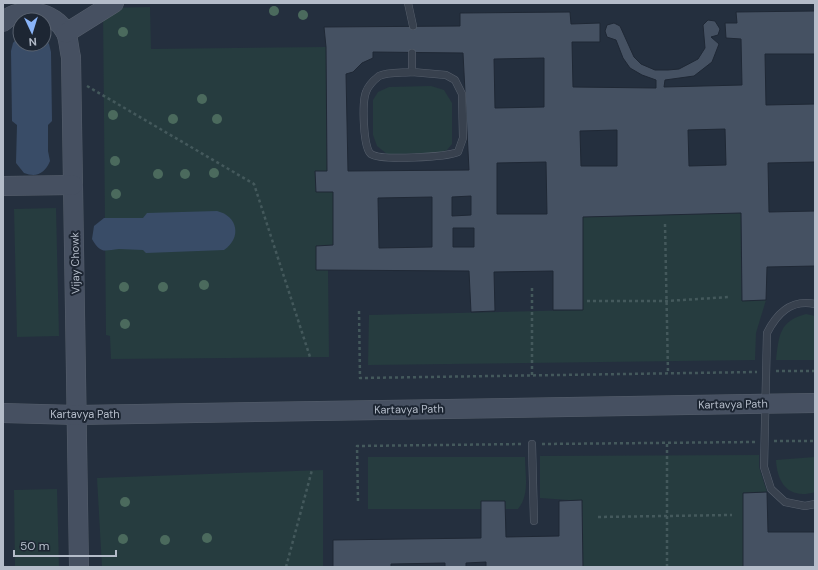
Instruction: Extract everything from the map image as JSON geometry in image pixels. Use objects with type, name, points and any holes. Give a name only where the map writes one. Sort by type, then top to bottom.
[{"type":"main road","points":[[3,22],[20,13],[35,12],[47,16],[58,23],[66,33],[114,3]]},
{"type":"main road","name":"Vijay Chowk","points":[[66,33],[71,57],[73,78],[73,185],[79,567]]},
{"type":"main road","points":[[3,186],[73,185]]},
{"type":"main road","name":"Kartavya Path","points":[[3,413],[77,414],[815,403]]},
{"type":"lane","points":[[408,3],[413,26]]},
{"type":"lane","points":[[412,53],[412,72]]},
{"type":"lane","points":[[412,72],[446,75],[455,80],[462,94],[463,138],[458,152],[445,156],[382,157],[370,154],[367,149],[365,138],[366,92],[372,82],[381,75],[412,72]]},
{"type":"lane","points":[[815,304],[806,302],[789,306],[775,317],[767,333],[764,467],[771,489],[785,502],[805,506],[815,504]]},
{"type":"lane","points":[[532,444],[534,521]]},
{"type":"path","points":[[73,78],[254,184],[310,357]]},
{"type":"path","points":[[666,224],[668,373]]},
{"type":"path","points":[[532,286],[532,375]]},
{"type":"path","points":[[587,301],[667,301],[730,298]]},
{"type":"path","points":[[359,311],[360,378],[815,371]]},
{"type":"path","points":[[358,501],[357,446],[815,441]]},
{"type":"path","points":[[667,443],[667,567]]},
{"type":"path","points":[[286,567],[312,470]]},
{"type":"path","points":[[598,517],[732,515]]},
{"type":"green space","points":[[150,7],[151,49],[326,47],[327,171],[315,171],[316,192],[333,192],[333,245],[316,246],[316,269],[328,270],[329,357],[111,359],[110,336],[106,335],[103,8]]},
{"type":"green space","points":[[431,86],[444,90],[452,103],[452,144],[447,150],[438,153],[387,154],[377,146],[373,135],[373,100],[378,92],[389,87]]},
{"type":"green space","points":[[56,208],[59,336],[17,337],[14,209]]},
{"type":"green space","points":[[741,213],[742,301],[766,300],[756,333],[755,360],[368,365],[369,315],[582,310],[583,217]]},
{"type":"green space","points":[[806,314],[815,316],[815,360],[776,360],[778,344],[785,325],[797,317]]},
{"type":"green space","points":[[759,455],[759,467],[767,492],[743,493],[743,567],[583,567],[582,501],[540,498],[540,456]]},
{"type":"green space","points":[[368,457],[525,457],[526,484],[524,497],[518,509],[368,509]]},
{"type":"green space","points":[[815,457],[815,492],[798,494],[786,488],[779,476],[776,460]]},
{"type":"green space","points":[[323,470],[323,567],[102,567],[97,478]]},
{"type":"green space","points":[[57,489],[59,567],[15,567],[14,490]]},
{"type":"water","points":[[12,47],[12,52],[51,52],[52,121],[48,125],[48,151],[50,161],[46,169],[37,175],[24,173],[16,163],[17,125],[12,121],[11,51]]},
{"type":"water","points":[[217,211],[229,218],[233,222],[235,228],[233,240],[224,250],[146,253],[143,250],[104,250],[98,247],[92,239],[94,226],[104,218],[143,218],[147,213]]},
{"type":"building","points":[[815,11],[815,54],[765,54],[766,105],[815,104],[815,162],[768,163],[769,212],[815,211],[815,266],[767,267],[766,300],[742,301],[741,213],[583,217],[583,310],[553,310],[553,271],[494,272],[495,311],[471,312],[469,271],[316,270],[316,246],[333,245],[333,192],[316,192],[315,171],[327,171],[326,47],[324,27],[460,26],[460,13],[570,12],[571,24],[600,23],[600,42],[572,42],[573,87],[656,88],[656,80],[642,75],[630,68],[623,58],[616,40],[607,37],[605,31],[607,25],[614,23],[620,26],[634,57],[641,64],[655,70],[668,70],[679,69],[698,59],[705,48],[703,25],[708,20],[715,21],[720,29],[718,35],[711,37],[719,44],[712,62],[694,76],[665,80],[664,87],[742,85],[741,39],[726,38],[725,23],[737,23],[736,12]],"holes":[[[373,52],[463,53],[469,170],[348,171],[346,74],[353,72],[362,63],[373,58]],[[544,58],[544,107],[495,108],[494,59]],[[725,129],[726,165],[689,166],[688,130]],[[617,130],[617,166],[581,166],[580,131]],[[546,162],[547,214],[497,214],[497,163]],[[471,196],[471,215],[452,216],[452,197]],[[432,197],[432,247],[379,248],[378,198]],[[453,228],[474,228],[474,247],[453,247]]]},
{"type":"building","points":[[767,492],[768,532],[815,532],[815,567],[743,567],[743,493]]},
{"type":"building","points":[[582,500],[583,567],[486,567],[486,562],[466,563],[466,567],[445,567],[445,563],[391,564],[391,567],[333,567],[333,540],[481,538],[481,501],[505,501],[506,537],[559,536],[559,501]]}]
